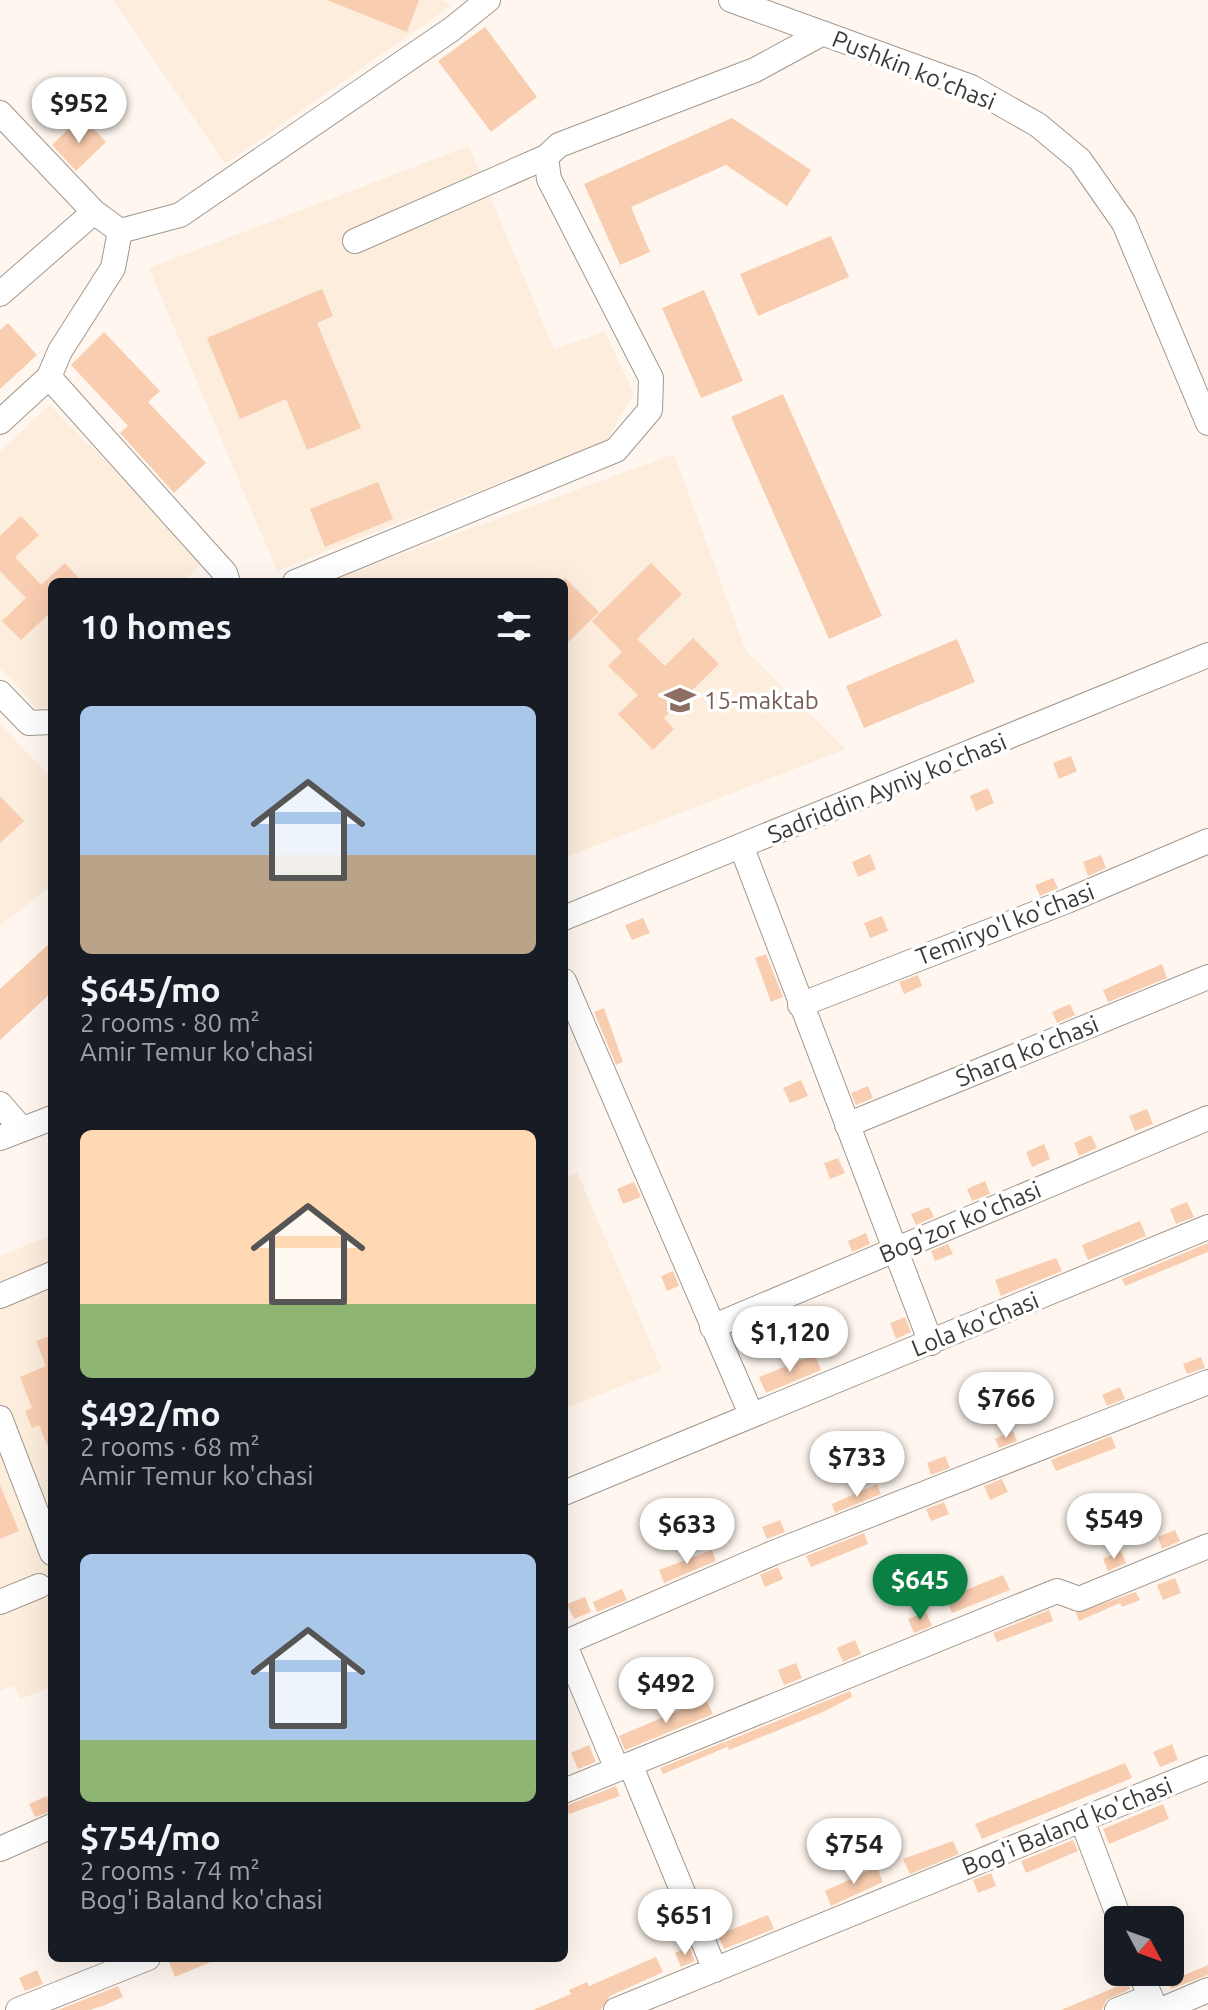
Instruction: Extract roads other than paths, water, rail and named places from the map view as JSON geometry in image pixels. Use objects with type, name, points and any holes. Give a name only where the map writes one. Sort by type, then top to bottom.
[{"type":"street","points":[[120,231],[180,215],[452,29],[488,0]]},
{"type":"street","name":"Pushkin ko'chasi","points":[[731,0],[971,87],[1038,125],[1080,160],[1124,223],[1208,423]]},
{"type":"street","points":[[355,241],[546,157],[559,145],[755,70],[823,33]]},
{"type":"street","points":[[0,113],[94,212],[120,231]]},
{"type":"street","points":[[305,578],[616,450],[650,410],[651,378],[549,179],[546,157]]},
{"type":"street","points":[[0,294],[94,212]]},
{"type":"street","points":[[0,422],[49,377],[60,351],[113,268],[120,231]]},
{"type":"street","points":[[49,377],[227,578]]},
{"type":"street","name":"Sadriddin Ayniy ko'chasi","points":[[568,916],[742,848],[1208,655]]},
{"type":"street","points":[[0,693],[29,723],[48,722]]},
{"type":"street","name":"Temiryo'l ko'chasi","points":[[800,1005],[1067,901],[1208,841]]},
{"type":"street","points":[[742,848],[931,1343]]},
{"type":"street","name":"Sharq ko'chasi","points":[[847,1125],[1208,977]]},
{"type":"street","points":[[568,990],[751,1414]]},
{"type":"street","points":[[0,1104],[11,1134],[48,1120]]},
{"type":"street","name":"Bog'zor ko'chasi","points":[[712,1327],[1208,1118]]},
{"type":"street","name":"Lola ko'chasi","points":[[568,1491],[1208,1227]]},
{"type":"street","points":[[0,1296],[48,1276]]},
{"type":"street","points":[[568,1641],[773,1553],[1208,1382]]},
{"type":"street","points":[[0,1418],[48,1543]]},
{"type":"street","points":[[568,1789],[1057,1591],[1079,1599],[1208,1546]]},
{"type":"street","points":[[0,1602],[39,1586]]},
{"type":"street","points":[[568,1651],[624,1766],[715,1970]]},
{"type":"street","name":"Bog'i Baland ko'chasi","points":[[616,2010],[1208,1768]]},
{"type":"street","points":[[1082,1820],[1115,1906]]},
{"type":"street","points":[[0,1849],[48,1828]]},
{"type":"street","points":[[18,2010],[138,1962]]},
{"type":"street","points":[[1146,1986],[1155,2006]]},
{"type":"street","points":[[1117,2010],[1155,2006],[1208,1990]]},
{"type":"place","name":"15-maktab","points":[[680,700]]}]
